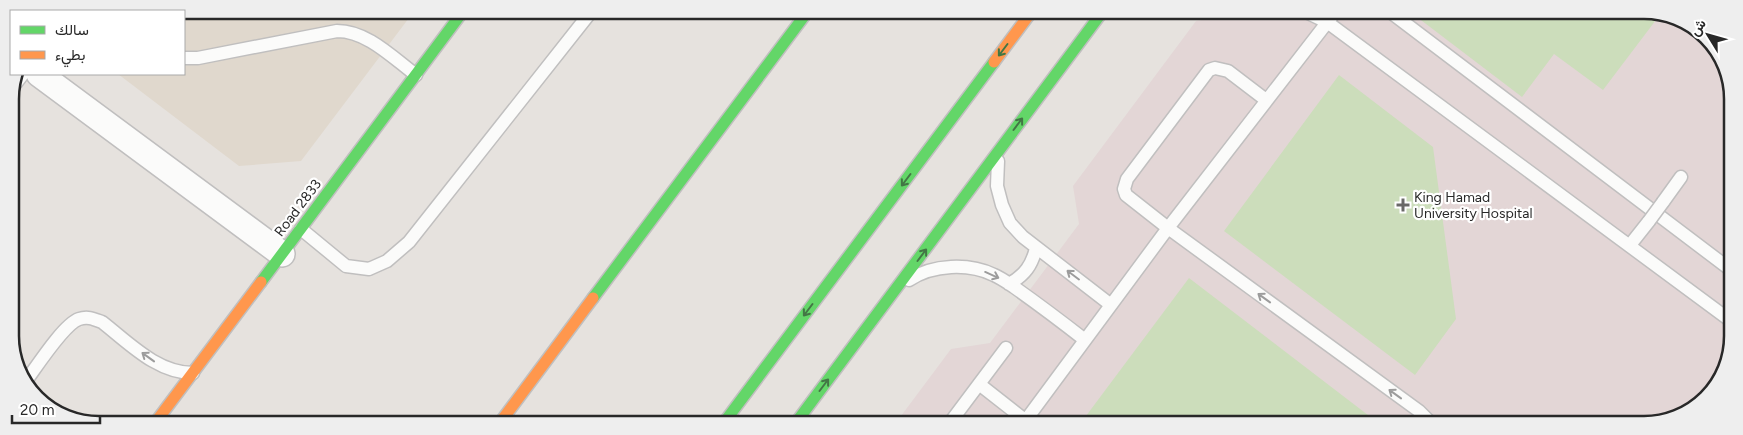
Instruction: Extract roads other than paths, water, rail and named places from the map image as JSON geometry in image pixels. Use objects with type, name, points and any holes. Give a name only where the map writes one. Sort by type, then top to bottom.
[{"type":"street","name":"Road 2833","points":[[160,416],[457,19]]},
{"type":"street","points":[[506,416],[802,19]]},
{"type":"street","points":[[729,416],[1026,19]]},
{"type":"street","points":[[801,416],[1097,19]]},
{"type":"street","points":[[40,75],[282,254]]},
{"type":"lane","points":[[301,229],[346,266],[368,269],[387,261],[409,242],[585,19]]},
{"type":"lane","points":[[1321,19],[1724,316]]},
{"type":"lane","points":[[1032,416],[1085,340],[1168,228],[1329,19]]},
{"type":"lane","points":[[1398,19],[1724,265]]},
{"type":"lane","points":[[185,58],[198,58],[337,31],[346,31],[363,36],[416,75]]},
{"type":"lane","points":[[1266,100],[1222,68],[1209,70],[1124,184],[1124,189],[1129,198],[1168,228],[1424,416]]},
{"type":"lane","points":[[1000,148],[996,167],[997,186],[1002,205],[1010,222],[1022,237],[1112,305]]},
{"type":"lane","points":[[1630,245],[1681,177]]},
{"type":"lane","points":[[1009,284],[1020,278],[1028,270],[1034,259],[1036,248]]},
{"type":"lane","points":[[897,288],[920,274],[934,270],[954,267],[975,268],[994,275],[1009,284],[1085,340]]},
{"type":"lane","points":[[29,377],[66,328],[77,320],[86,318],[102,322],[163,367],[193,374]]},
{"type":"lane","points":[[954,416],[1006,348]]},
{"type":"lane","points":[[979,384],[1018,416]]},
{"type":"place","name":"King Hamad University Hospital","points":[[1403,205]]}]
